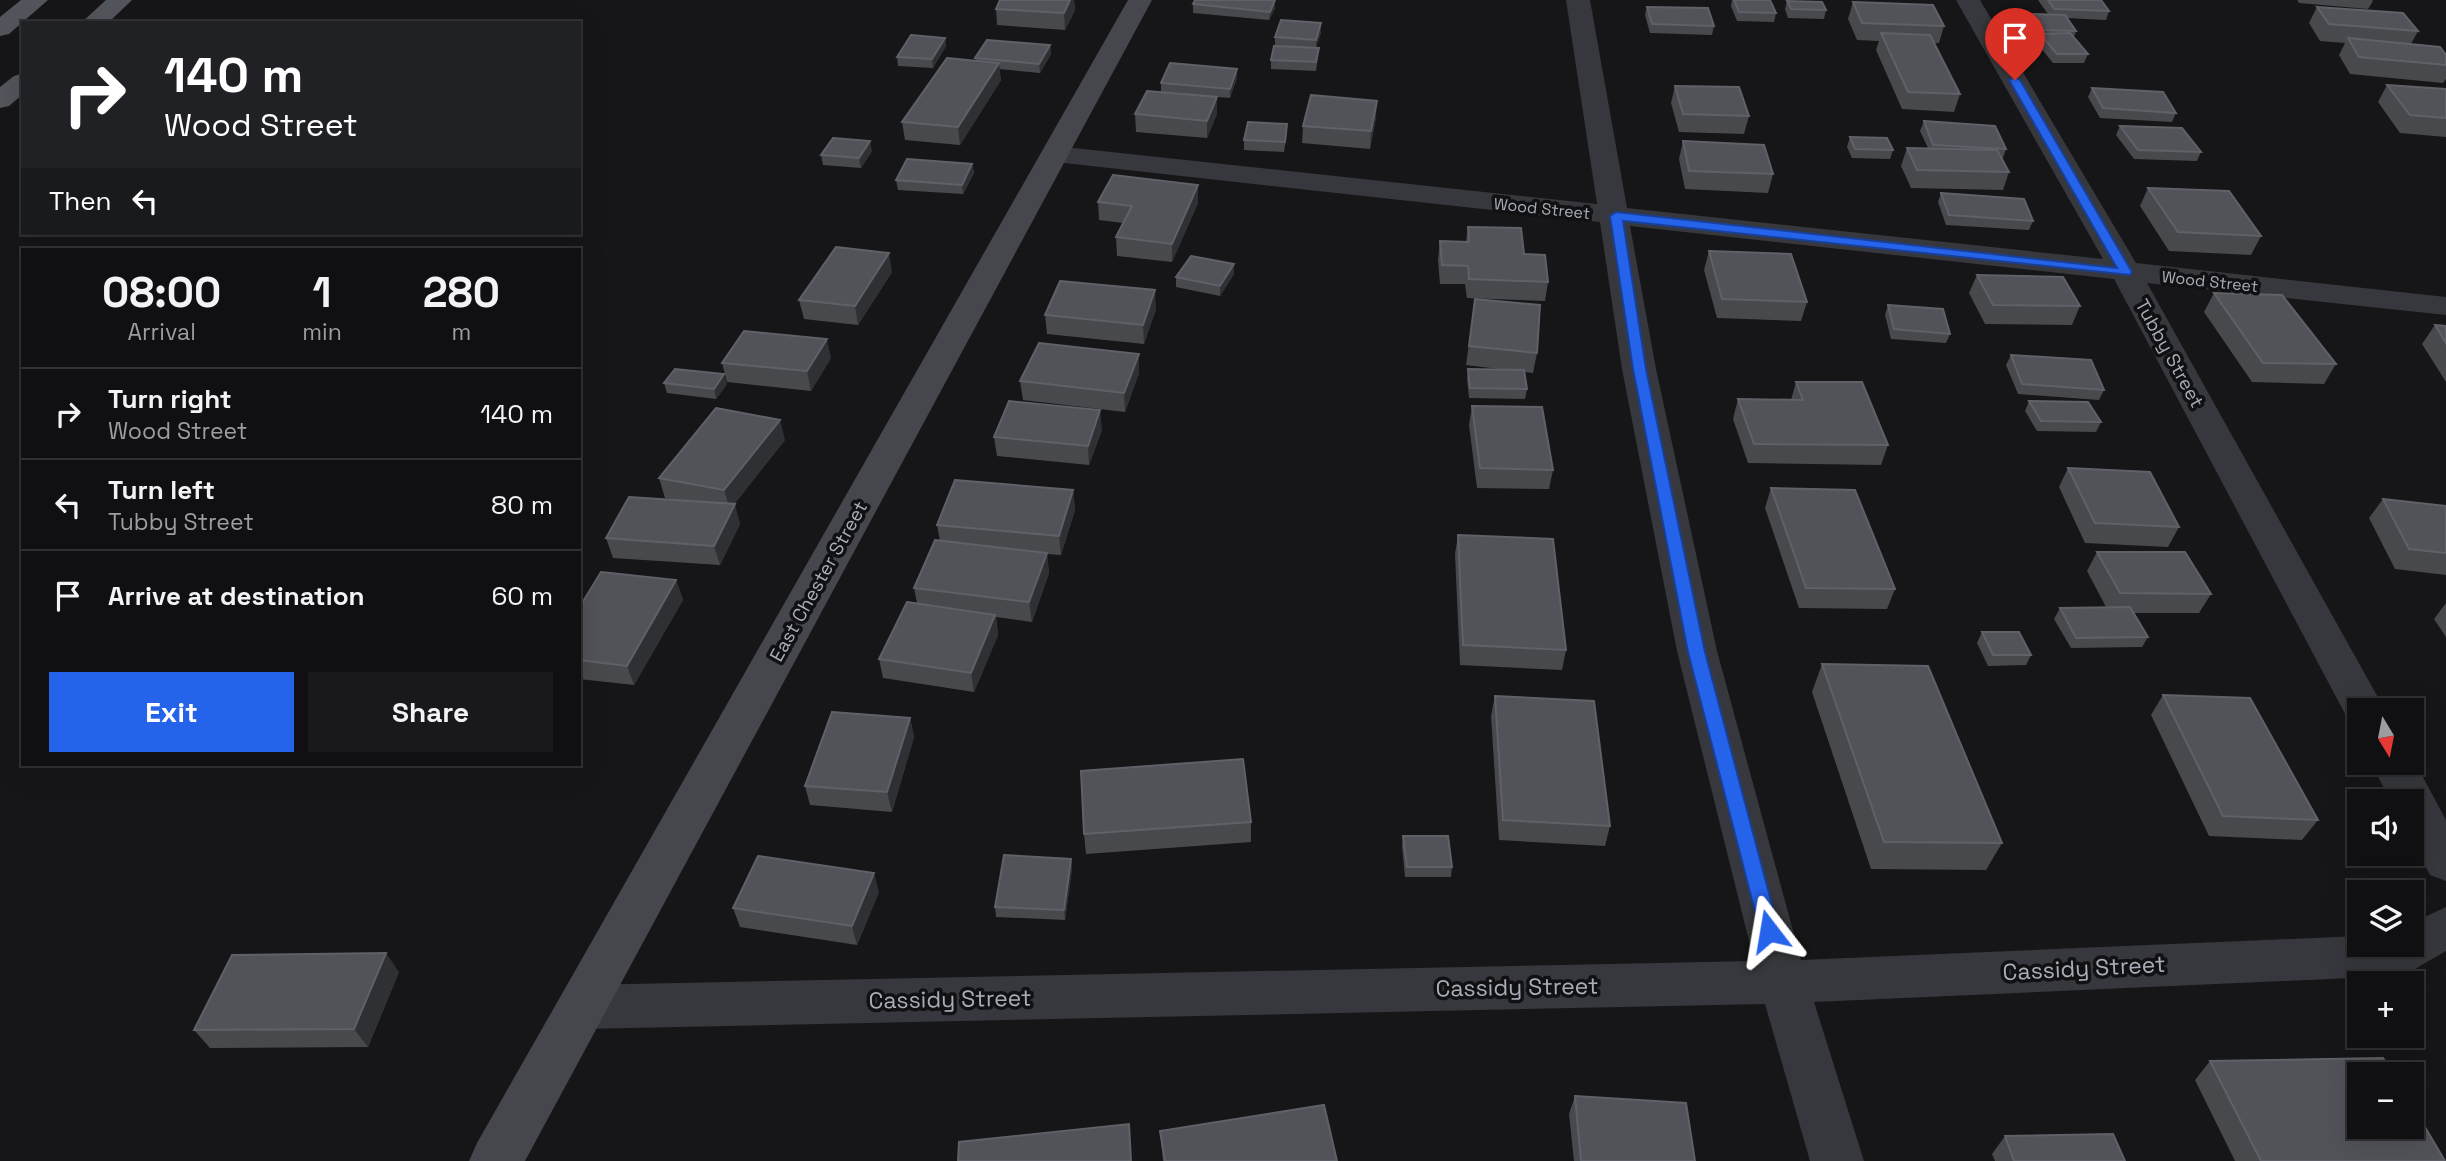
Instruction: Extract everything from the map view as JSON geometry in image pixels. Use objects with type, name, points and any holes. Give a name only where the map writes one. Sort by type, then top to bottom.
[{"type":"main road","points":[[0,29],[36,0]]},
{"type":"main road","points":[[95,21],[120,0]]},
{"type":"main road","name":"East Chester Street","points":[[496,1161],[1140,0]]},
{"type":"main road","points":[[0,100],[21,83]]},
{"type":"street","points":[[1578,0],[1616,216],[1639,369],[1697,652],[1783,982],[1837,1161]]},
{"type":"street","name":"Tubby Street","points":[[1968,0],[2126,272],[2357,698]]},
{"type":"street","name":"Wood Street","points":[[1055,154],[2446,306]]},
{"type":"street","points":[[2399,775],[2446,862]]},
{"type":"street","name":"Cassidy Street","points":[[581,1007],[1783,982],[2396,955],[2446,926]]},
{"type":"building","points":[[1000,0],[1070,0],[1064,13],[996,9]]},
{"type":"building","points":[[1195,0],[1275,0],[1270,12],[1193,4]]},
{"type":"building","points":[[1734,0],[1770,0],[1776,13],[1739,12]]},
{"type":"building","points":[[2048,0],[2101,0],[2109,11],[2054,9]]},
{"type":"building","points":[[1787,1],[1822,2],[1826,10],[1791,9]]},
{"type":"building","points":[[1853,2],[1933,5],[1944,26],[1862,23]]},
{"type":"building","points":[[1647,7],[1708,8],[1714,26],[1652,24]]},
{"type":"building","points":[[2317,7],[2403,13],[2418,31],[2329,24]]},
{"type":"building","points":[[2029,14],[2065,15],[2076,31],[2040,30]]},
{"type":"building","points":[[1281,20],[1321,23],[1316,40],[1275,37]]},
{"type":"building","points":[[1881,33],[1930,35],[1960,94],[1908,92]]},
{"type":"building","points":[[2070,33],[2088,54],[2057,54],[2040,34]]},
{"type":"building","points":[[911,35],[945,38],[932,59],[897,57]]},
{"type":"building","points":[[2348,38],[2440,47],[2446,55],[2446,65],[2359,57]]},
{"type":"building","points":[[987,40],[1050,45],[1039,64],[975,58]]},
{"type":"building","points":[[1274,46],[1319,48],[1316,62],[1271,60]]},
{"type":"building","points":[[947,58],[999,63],[958,127],[902,122]]},
{"type":"building","points":[[1170,63],[1237,69],[1230,89],[1161,83]]},
{"type":"building","points":[[2387,85],[2446,89],[2446,118],[2410,115]]},
{"type":"building","points":[[1675,86],[1739,87],[1749,116],[1683,114]]},
{"type":"building","points":[[2092,88],[2163,92],[2176,113],[2103,108]]},
{"type":"building","points":[[1147,91],[1217,97],[1207,121],[1135,114]]},
{"type":"building","points":[[1311,95],[1377,101],[1371,131],[1303,126]]},
{"type":"building","points":[[1924,121],[1995,126],[2006,149],[1933,145]]},
{"type":"building","points":[[1248,122],[1287,124],[1285,142],[1244,140]]},
{"type":"building","points":[[2120,126],[2182,128],[2201,152],[2138,150]]},
{"type":"building","points":[[1850,137],[1887,138],[1893,150],[1855,149]]},
{"type":"building","points":[[833,138],[870,141],[859,158],[821,155]]},
{"type":"building","points":[[1683,141],[1764,145],[1773,174],[1689,171]]},
{"type":"building","points":[[1907,148],[1997,150],[2009,172],[1917,170]]},
{"type":"building","points":[[907,159],[972,164],[962,185],[896,180]]},
{"type":"building","points":[[1113,175],[1198,185],[1172,244],[1116,237],[1132,206],[1098,202]]},
{"type":"building","points":[[2148,188],[2229,191],[2261,236],[2178,232]]},
{"type":"building","points":[[1941,193],[2024,199],[2033,221],[1949,215]]},
{"type":"building","points":[[1468,227],[1521,228],[1524,254],[1545,255],[1548,282],[1469,279],[1468,266],[1442,265],[1440,241],[1469,242]]},
{"type":"building","points":[[836,247],[889,253],[855,306],[799,300]]},
{"type":"building","points":[[1709,251],[1791,254],[1807,302],[1722,299]]},
{"type":"building","points":[[1191,256],[1234,264],[1220,286],[1176,277]]},
{"type":"building","points":[[1977,275],[2063,277],[2080,306],[1993,305]]},
{"type":"building","points":[[1060,281],[1155,290],[1143,325],[1045,315]]},
{"type":"building","points":[[2214,293],[2282,295],[2336,364],[2263,363]]},
{"type":"building","points":[[1475,299],[1540,305],[1537,353],[1469,346]]},
{"type":"building","points":[[1888,305],[1943,309],[1950,334],[1894,329]]},
{"type":"building","points":[[2435,325],[2446,326],[2446,343]]},
{"type":"building","points":[[744,331],[827,339],[807,371],[722,363]]},
{"type":"building","points":[[1039,343],[1139,354],[1124,393],[1020,381]]},
{"type":"building","points":[[2011,355],[2091,360],[2104,390],[2022,384]]},
{"type":"building","points":[[675,369],[724,374],[714,389],[664,383]]},
{"type":"building","points":[[1468,369],[1524,370],[1527,389],[1470,388]]},
{"type":"building","points":[[1796,382],[1862,382],[1888,445],[1754,444],[1738,399],[1803,400]]},
{"type":"building","points":[[1009,401],[1100,410],[1088,446],[994,437]]},
{"type":"building","points":[[2029,401],[2088,402],[2101,422],[2041,421]]},
{"type":"building","points":[[1472,406],[1542,407],[1553,470],[1480,468]]},
{"type":"building","points":[[716,408],[780,420],[724,490],[659,478]]},
{"type":"building","points":[[2068,468],[2150,472],[2179,527],[2095,523]]},
{"type":"building","points":[[955,480],[1073,490],[1059,536],[937,525]]},
{"type":"building","points":[[1771,488],[1855,490],[1895,589],[1806,588]]},
{"type":"building","points":[[629,497],[735,504],[714,546],[606,538]]},
{"type":"building","points":[[2383,499],[2446,506],[2446,553],[2409,549]]},
{"type":"building","points":[[1458,535],[1553,539],[1566,650],[1463,645]]},
{"type":"building","points":[[935,540],[1047,553],[1029,602],[914,588]]},
{"type":"building","points":[[2097,552],[2185,552],[2211,594],[2120,593]]},
{"type":"building","points":[[601,572],[676,580],[627,666],[581,660],[581,605]]},
{"type":"building","points":[[907,602],[995,615],[971,673],[879,659]]},
{"type":"building","points":[[2130,607],[2148,637],[2076,638],[2060,608]]},
{"type":"building","points":[[1982,632],[2019,632],[2031,655],[1993,655]]},
{"type":"building","points":[[1822,664],[1928,666],[2002,843],[1884,842]]},
{"type":"building","points":[[2163,695],[2250,698],[2318,820],[2223,816]]},
{"type":"building","points":[[1495,696],[1594,701],[1610,826],[1503,820]]},
{"type":"building","points":[[832,712],[910,718],[887,792],[805,786]]},
{"type":"building","points":[[1243,759],[1251,822],[1084,834],[1081,771]]},
{"type":"building","points":[[1403,836],[1448,836],[1452,867],[1407,867]]},
{"type":"building","points":[[1004,855],[1071,859],[1064,910],[995,907]]},
{"type":"building","points":[[758,856],[874,873],[852,926],[733,908]]},
{"type":"building","points":[[386,953],[354,1029],[194,1030],[232,955]]},
{"type":"building","points":[[2383,1058],[2386,1062],[2347,1062],[2347,1139],[2424,1139],[2424,1125],[2445,1161],[2261,1161],[2210,1061]]},
{"type":"building","points":[[1575,1096],[1686,1103],[1695,1161],[1581,1161]]},
{"type":"building","points":[[1324,1105],[1337,1161],[1165,1161],[1160,1131]]},
{"type":"building","points":[[1129,1124],[1131,1161],[958,1161],[959,1142]]},
{"type":"building","points":[[2113,1134],[2125,1161],[2014,1161],[2005,1136]]},
{"type":"route","points":[[1769,931],[1697,652],[1639,369],[1616,216],[2126,272],[2015,80]]}]
